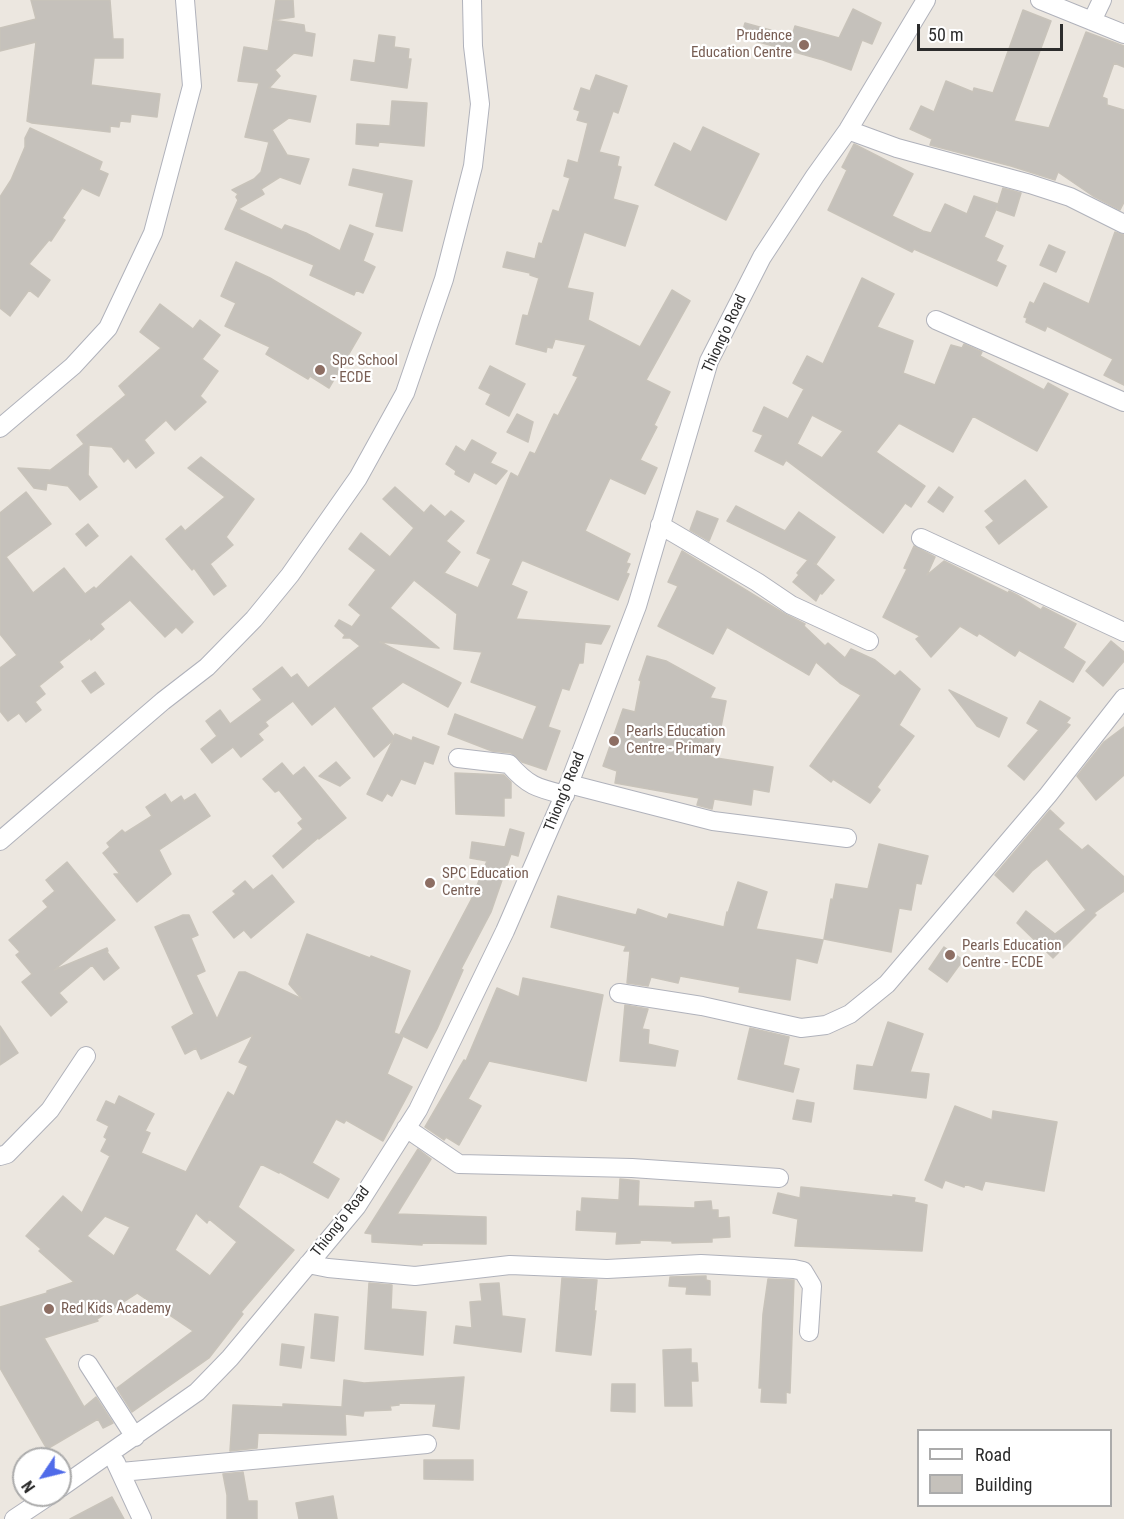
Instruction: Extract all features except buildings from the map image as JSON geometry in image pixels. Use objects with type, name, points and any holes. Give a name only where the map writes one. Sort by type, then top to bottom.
[{"type":"street","points":[[0,429],[73,366],[108,328],[153,233],[192,86],[186,36],[185,0]]},
{"type":"street","points":[[0,842],[163,701],[207,667],[254,619],[290,575],[358,478],[405,393],[444,279],[473,166],[480,104],[473,46],[472,0]]},
{"type":"street","name":"Thiong'o Road","points":[[72,1480],[197,1392],[230,1358],[357,1206],[418,1110],[505,931],[567,789],[637,606],[709,361],[762,257],[848,130],[926,0]]},
{"type":"street","points":[[1040,0],[1124,34]]},
{"type":"street","points":[[1092,21],[1102,0]]},
{"type":"street","points":[[848,130],[897,148],[1070,197],[1124,224]]},
{"type":"street","points":[[936,320],[1124,402]]},
{"type":"street","points":[[660,525],[757,582],[791,605],[869,640]]},
{"type":"street","points":[[921,538],[1124,632]]},
{"type":"street","points":[[619,993],[702,1005],[801,1028],[826,1025],[850,1014],[887,984],[1041,803],[1124,699]]},
{"type":"street","points":[[458,758],[509,764],[523,780],[538,788],[567,789],[713,821],[847,838]]},
{"type":"street","points":[[0,1156],[7,1154],[50,1110],[86,1056]]},
{"type":"street","points":[[406,1128],[459,1164],[632,1168],[779,1178]]},
{"type":"street","points":[[308,1264],[415,1276],[510,1265],[607,1269],[701,1264],[803,1270],[812,1286],[809,1332]]},
{"type":"street","points":[[88,1364],[135,1437]]},
{"type":"street","points":[[122,1472],[427,1444]]},
{"type":"street","points":[[111,1454],[122,1472],[142,1519]]},
{"type":"street","points":[[14,1519],[32,1507]]},
{"type":"place","name":"Prudence Education Centre","points":[[804,45]]},
{"type":"place","name":"Spc School - ECDE","points":[[320,370]]},
{"type":"place","name":"Pearls Education Centre - Primary","points":[[614,741]]},
{"type":"place","name":"SPC Education Centre","points":[[430,883]]},
{"type":"place","name":"Pearls Education Centre - ECDE","points":[[950,955]]},
{"type":"place","name":"Red Kids Academy","points":[[49,1309]]}]
